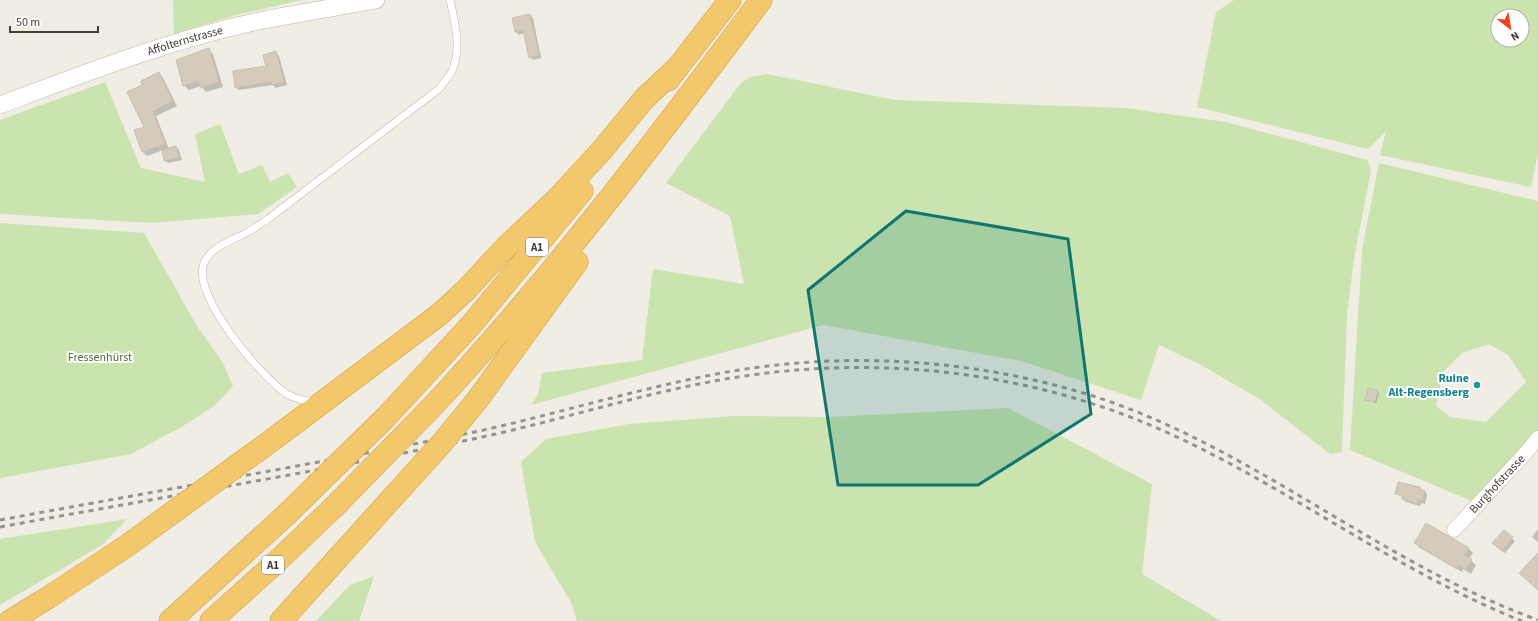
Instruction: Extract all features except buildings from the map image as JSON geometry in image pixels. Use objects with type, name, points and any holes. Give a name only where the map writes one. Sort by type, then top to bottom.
[{"type":"highway","name":"A1","points":[[170,621],[286,515],[386,417],[429,371],[512,278],[628,134],[730,0]]},
{"type":"highway","name":"A1","points":[[211,621],[270,568],[333,508],[431,408],[532,295],[614,194],[761,0]]},
{"type":"highway","points":[[10,621],[49,597],[128,544],[326,401],[440,314],[466,290],[506,247],[556,200],[603,149],[644,99],[677,68]]},
{"type":"highway","points":[[281,621],[442,443],[478,399],[578,260],[614,194]]},
{"type":"street","name":"Affolternstrasse","points":[[0,105],[99,68],[172,44],[260,21],[376,0]]},
{"type":"street","name":"Burghofstrasse","points":[[1454,530],[1538,438]]},
{"type":"lane","points":[[326,401],[297,399],[279,388],[265,374],[233,337],[216,312],[207,294],[202,279],[203,265],[213,250],[250,231],[268,219],[439,89],[452,72],[457,54],[457,38],[450,0]]},
{"type":"highlighted area","points":[[906,211],[1068,239],[1091,414],[978,485],[838,485],[808,290]]},
{"type":"green space","points":[[173,0],[302,0],[236,15],[174,34]]},
{"type":"green space","points":[[1234,0],[1538,0],[1538,154],[1531,187],[1380,155],[1386,131],[1368,149],[1197,107],[1216,12]]},
{"type":"green space","points":[[767,74],[895,100],[1125,108],[1226,122],[1367,160],[1371,170],[1354,259],[1347,314],[1342,452],[1330,454],[1261,400],[1201,365],[1159,345],[1141,400],[1021,361],[823,325],[531,405],[538,394],[542,373],[642,360],[653,269],[744,284],[730,216],[666,183],[741,83],[751,77]]},
{"type":"green space","points":[[105,82],[141,168],[205,182],[195,134],[220,124],[239,174],[262,165],[270,182],[288,173],[297,187],[258,214],[151,223],[0,214],[0,120]]},
{"type":"green space","points":[[1379,163],[1538,201],[1538,430],[1520,453],[1474,502],[1350,450],[1362,250]],"holes":[[[1489,344],[1508,355],[1526,382],[1486,422],[1450,417],[1436,406],[1443,372],[1462,353]]]},
{"type":"green space","name":"Fressenhürst","points":[[0,223],[144,233],[197,326],[223,363],[233,386],[214,406],[183,426],[131,454],[0,478]]},
{"type":"green space","points":[[1008,408],[1152,484],[1142,574],[1221,621],[577,621],[572,604],[535,542],[521,462],[546,439],[629,424],[734,416],[830,417]]},
{"type":"green space","points":[[127,519],[102,545],[0,605],[0,539]]},
{"type":"green space","points":[[374,576],[359,621],[316,621],[350,585]]},
{"type":"railway","points":[[0,520],[294,467],[470,433],[676,382],[754,368],[802,363],[851,361],[947,365],[996,372],[1043,382],[1090,395],[1149,417],[1206,444],[1261,474],[1424,568],[1480,596],[1538,620]]},
{"type":"railway","points":[[0,527],[296,474],[473,439],[654,394],[714,381],[808,369],[902,369],[995,379],[1041,389],[1087,402],[1145,423],[1200,448],[1254,477],[1412,568],[1466,596],[1522,621]]},
{"type":"place","name":"Ruine Alt-Regensberg","points":[[1477,385]]}]
